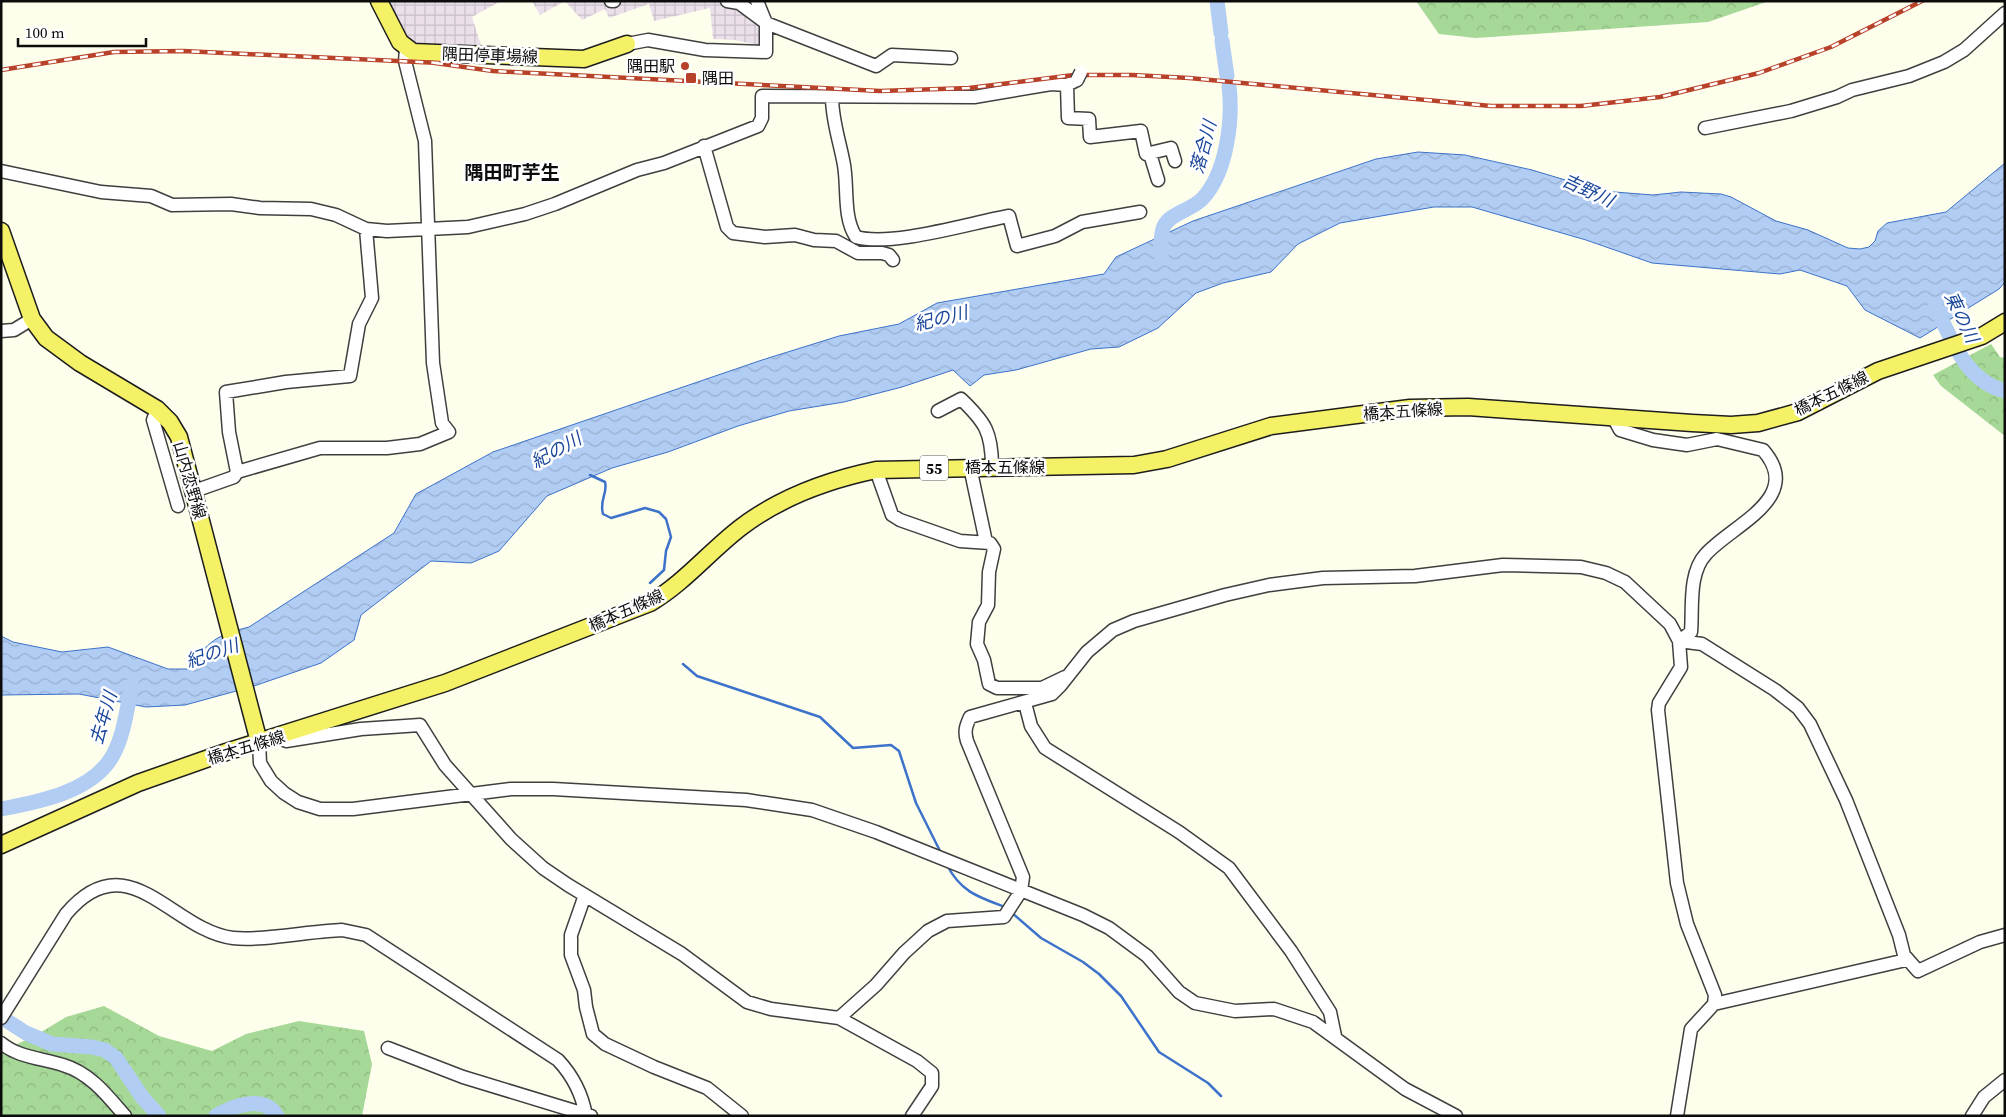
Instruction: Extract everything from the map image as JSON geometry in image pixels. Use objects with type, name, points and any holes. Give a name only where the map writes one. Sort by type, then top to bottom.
[{"type":"main road","points":[[379,1],[400,42],[406,48]]},
{"type":"main road","name":"隅田停車場線","points":[[406,48],[413,52],[584,59],[627,44]]},
{"type":"main road","name":"山内恋野線","points":[[1,231],[32,320],[46,338],[60,350],[157,409],[170,422],[179,437],[199,497],[259,742]]},
{"type":"main road","name":"橋本五條線","points":[[1,845],[138,783],[259,742],[445,683],[650,603],[672,590],[741,527],[772,507],[798,494],[845,476],[876,470],[1134,465],[1167,459],[1271,426],[1410,408],[1468,407],[1721,424],[1758,423],[1798,412],[1878,371],[1982,336],[2005,322]]},
{"type":"street","points":[[727,1],[739,3],[766,23],[876,66],[892,55],[951,58]]},
{"type":"street","points":[[627,44],[648,40],[706,50],[766,52],[766,23],[757,1]]},
{"type":"street","points":[[1706,128],[1791,110],[1837,97],[1852,90],[1909,76],[1944,62],[1964,50],[2005,13]]},
{"type":"street","points":[[199,497],[238,472],[320,448],[387,448],[420,444],[449,432],[442,424],[433,363],[426,141],[405,61],[406,48]]},
{"type":"street","points":[[1,171],[101,192],[151,196],[172,205],[231,204],[260,208],[311,208],[336,215],[366,229],[387,231],[468,227],[525,214],[758,126],[762,118],[762,96],[974,97],[1051,84],[1078,76],[1068,118],[1089,119],[1090,138],[1141,131],[1146,154],[1171,148],[1175,161]]},
{"type":"street","points":[[832,97],[832,112],[844,166],[849,217],[856,237],[865,240],[886,239],[1009,216],[1017,246],[1055,236],[1082,222],[1140,212]]},
{"type":"street","points":[[704,146],[727,227],[733,233],[765,237],[795,235],[814,240],[836,241],[858,253],[882,253],[889,255],[893,260]]},
{"type":"street","points":[[1150,154],[1158,180]]},
{"type":"street","points":[[238,472],[229,432],[226,392],[286,382],[350,376],[359,324],[372,298],[366,229]]},
{"type":"street","points":[[1,332],[14,330],[32,320]]},
{"type":"street","points":[[938,411],[961,399],[982,420],[992,448],[992,467]]},
{"type":"street","points":[[157,409],[153,420],[179,499]]},
{"type":"street","points":[[1613,417],[1620,430],[1653,440],[1687,445],[1717,439],[1763,450],[1775,468],[1775,484],[1766,504],[1705,555],[1695,574],[1691,632],[1679,641]]},
{"type":"street","points":[[970,467],[986,542]]},
{"type":"street","points":[[876,470],[892,515],[900,520],[960,541],[990,543],[994,549],[989,572],[988,605],[979,622],[977,644],[984,660],[989,684],[997,688],[1042,688],[1069,675]]},
{"type":"street","points":[[839,1018],[876,985],[904,953],[928,931],[947,921],[1004,917],[1021,890],[1023,877],[964,733],[970,717],[1026,703],[1052,694],[1087,652],[1113,630],[1134,621],[1225,595],[1269,585],[1323,578],[1415,576],[1503,566],[1582,567],[1606,573],[1625,582],[1670,624],[1679,641],[1681,667],[1659,703],[1658,710],[1677,883],[1687,924],[1715,995],[1714,1004]]},
{"type":"street","points":[[1679,641],[1702,644],[1775,690],[1798,708],[1810,724],[1846,800],[1899,935],[1906,960],[1918,970],[1980,942],[2005,935]]},
{"type":"street","points":[[1026,703],[1031,726],[1045,748],[1179,832],[1229,868],[1291,951],[1330,1012],[1335,1036]]},
{"type":"street","points":[[280,736],[286,741],[361,729],[420,725],[446,765],[510,839],[543,868],[682,954],[747,1002],[771,1009],[839,1018],[917,1061],[932,1073],[932,1086],[912,1116]]},
{"type":"street","points":[[259,742],[260,763],[271,781],[298,802],[320,809],[353,809],[511,789],[552,789],[746,800],[812,810],[876,832],[1083,915],[1109,928],[1147,956],[1179,992],[1196,1003],[1234,1011],[1274,1009],[1292,1013],[1312,1022],[1335,1036],[1405,1088],[1456,1116]]},
{"type":"street","points":[[1,1018],[66,914],[75,903],[96,890],[108,886],[134,888],[204,928],[233,938],[328,930],[355,932],[378,942],[558,1060],[577,1085],[587,1115]]},
{"type":"street","points":[[585,895],[571,935],[571,955],[584,990],[593,1034],[605,1044],[621,1052],[707,1088],[742,1116]]},
{"type":"street","points":[[1677,1116],[1691,1029],[1714,1004],[1906,960]]},
{"type":"street","points":[[1,1043],[26,1057],[64,1065],[83,1074],[100,1087],[125,1116]]},
{"type":"street","points":[[388,1048],[463,1077],[587,1115]]},
{"type":"street","points":[[1972,1116],[1984,1097],[2005,1080]]},
{"type":"shaded area","points":[[384,1],[501,1],[472,17],[483,51],[412,49]]},
{"type":"shaded area","points":[[532,1],[565,1],[540,15]]},
{"type":"shaded area","points":[[565,1],[753,1],[762,16],[761,46],[735,40],[713,39],[710,8],[654,21],[649,4],[609,18],[605,9],[582,20]]},
{"type":"green space","points":[[1416,1],[1769,1],[1708,22],[1476,38],[1439,34]]},
{"type":"green space","points":[[1991,344],[2000,357],[2005,358],[2005,436],[1941,386],[1933,375]]},
{"type":"green space","points":[[104,1006],[159,1036],[212,1051],[246,1034],[299,1021],[364,1031],[372,1064],[362,1116],[1,1116],[1,1052],[38,1034],[66,1017]]},
{"type":"water","points":[[1418,152],[1465,155],[1532,170],[1602,191],[1653,195],[1681,192],[1721,194],[1731,197],[1776,221],[1808,230],[1848,248],[1860,249],[1869,247],[1875,241],[1878,231],[1887,223],[1946,212],[2005,163],[2005,282],[1999,289],[1920,338],[1865,310],[1847,286],[1800,270],[1780,274],[1652,263],[1586,240],[1472,207],[1434,207],[1340,223],[1298,244],[1271,272],[1223,283],[1196,293],[1158,328],[1119,347],[1091,349],[1016,370],[984,375],[970,386],[953,370],[902,387],[844,402],[789,411],[738,426],[668,452],[612,468],[547,496],[499,551],[471,563],[431,561],[361,615],[354,640],[321,663],[251,687],[185,705],[146,707],[79,694],[1,695],[1,636],[13,642],[62,652],[108,647],[168,669],[190,669],[196,659],[214,640],[249,627],[394,533],[416,494],[493,452],[762,360],[839,336],[899,324],[937,303],[1104,274],[1116,257],[1193,221],[1376,159]]},
{"type":"waterway","name":"落合川","points":[[1217,1],[1221,33]]},
{"type":"waterway","name":"落合川","points":[[1222,41],[1227,76]]},
{"type":"waterway","name":"落合川","points":[[1161,256],[1162,233],[1167,221],[1199,202],[1211,187],[1218,174],[1223,160],[1229,129],[1229,86]]},
{"type":"waterway","name":"東の川","points":[[1935,306],[1954,345],[1970,368],[1991,386],[2005,391]]},
{"type":"waterway","points":[[590,475],[605,482],[606,486],[602,505],[603,514],[611,518],[645,508],[659,512],[666,519],[671,537],[666,551],[664,570],[650,583]]},
{"type":"waterway","points":[[683,664],[697,676],[820,717],[853,748],[891,745],[899,751],[916,803],[941,853]]},
{"type":"waterway","name":"去年川","points":[[1,809],[47,799],[63,793],[79,786],[104,768],[113,755],[120,739],[132,685]]},
{"type":"waterway","points":[[947,865],[964,888],[1005,907]]},
{"type":"waterway","points":[[1011,912],[1041,938],[1083,962],[1099,974],[1121,996],[1159,1052],[1208,1083],[1221,1096]]},
{"type":"waterway","name":"去年川","points":[[1,1017],[26,1033],[52,1044],[92,1047],[105,1050],[116,1058],[142,1097],[159,1116]]},
{"type":"waterway","name":"去年川","points":[[216,1116],[248,1104],[264,1105],[277,1116]]},
{"type":"railway","points":[[435,63],[493,71],[880,91],[969,88],[1074,75],[1132,75],[1189,78],[1491,106],[1581,106],[1660,97],[1759,73],[1831,47],[1922,1]]},
{"type":"railway","points":[[1,70],[114,52],[183,51],[440,63]]},
{"type":"place","name":"隅田駅","points":[[685,66]]},
{"type":"place","name":"隅田","points":[[691,78]]},
{"type":"district","name":"隅田町芋生","points":[[512,172]]},
{"type":"water label","name":"吉野川","points":[[1588,190]]},
{"type":"water label","name":"紀の川","points":[[941,318]]},
{"type":"water label","name":"紀の川","points":[[556,450]]},
{"type":"water label","name":"紀の川","points":[[212,653]]}]
